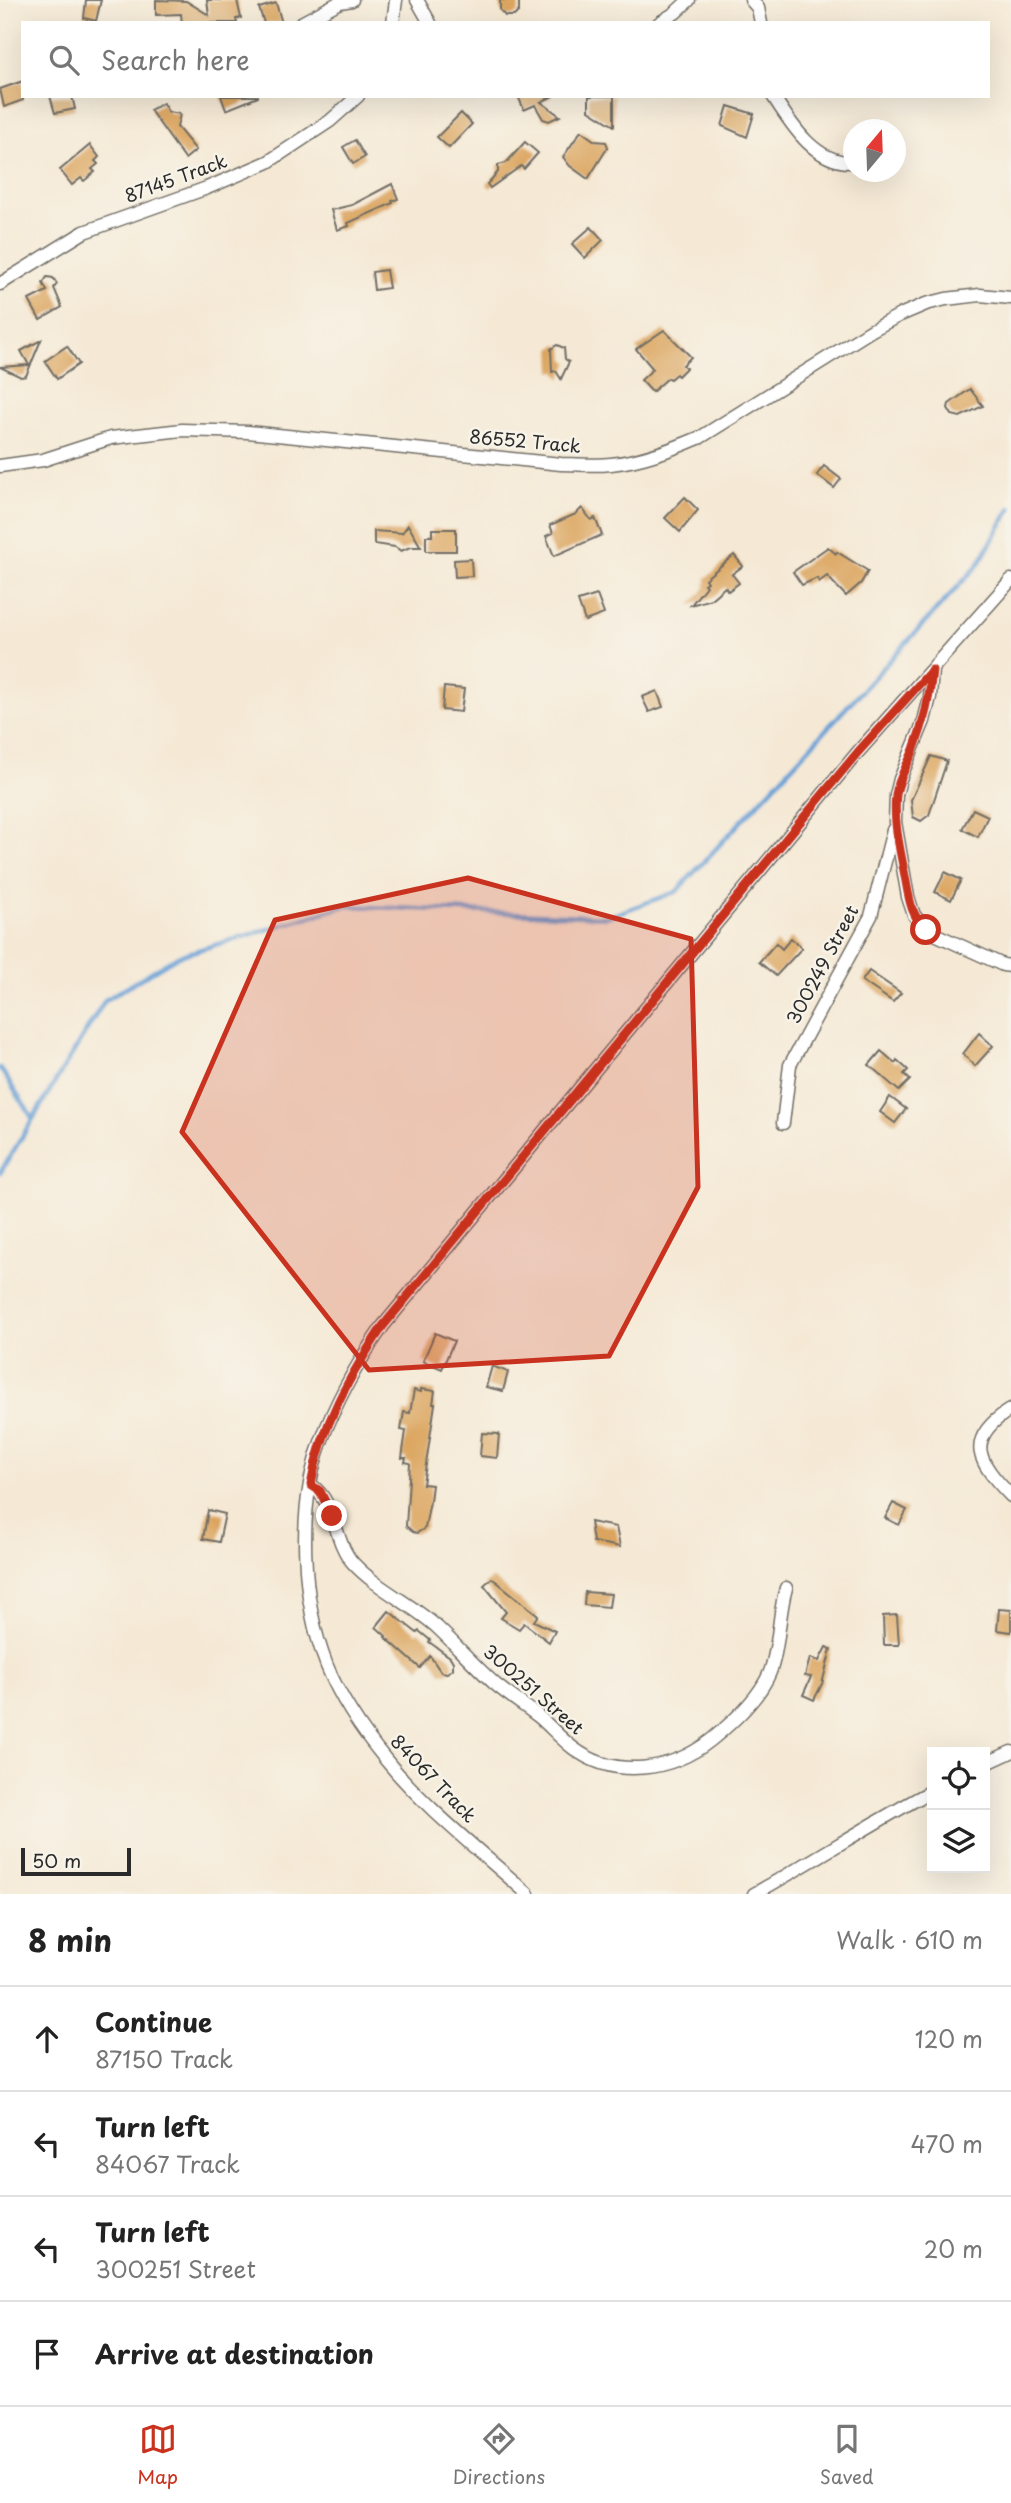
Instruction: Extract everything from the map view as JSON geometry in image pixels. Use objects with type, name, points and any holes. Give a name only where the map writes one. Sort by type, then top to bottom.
[{"type":"street","points":[[305,21],[340,2],[352,0]]},
{"type":"street","points":[[393,21],[396,0]]},
{"type":"street","points":[[417,0],[429,21]]},
{"type":"street","points":[[662,21],[689,0]]},
{"type":"street","points":[[751,0],[758,8],[761,21]]},
{"type":"street","name":"87145 Track","points":[[0,284],[84,232],[207,188],[268,162],[330,121],[356,98]]},
{"type":"street","points":[[774,98],[798,133],[811,145],[838,162],[843,162]]},
{"type":"street","name":"86552 Track","points":[[0,466],[43,460],[111,438],[182,430],[248,432],[561,464],[611,464],[637,460],[701,437],[872,330],[917,308],[946,299],[980,295],[1011,298]]},
{"type":"street","name":"84067 Track","points":[[528,1894],[446,1821],[387,1762],[357,1722],[337,1687],[321,1646],[308,1593],[306,1541],[315,1462],[329,1422],[352,1374],[383,1326],[858,752],[1011,580]]},
{"type":"street","points":[[932,670],[930,697],[896,795],[895,822],[908,897],[919,923],[934,935],[1008,968]]},
{"type":"street","name":"300249 Street","points":[[783,1123],[790,1065],[871,916],[895,822]]},
{"type":"street","points":[[1011,1409],[984,1435],[980,1457],[988,1472],[1011,1496]]},
{"type":"street","name":"300251 Street","points":[[311,1485],[320,1491],[345,1551],[359,1569],[414,1608],[496,1684],[540,1717],[575,1749],[621,1768],[657,1767],[686,1757],[718,1734],[744,1706],[769,1674],[786,1588]]},
{"type":"street","points":[[990,1762],[1011,1752]]},
{"type":"street","points":[[754,1894],[927,1794]]},
{"type":"highlighted area","points":[[468,878],[691,939],[698,1187],[609,1356],[369,1370],[182,1132],[275,920]]},
{"type":"building","points":[[86,0],[101,0],[96,21],[84,18]]},
{"type":"building","points":[[156,0],[186,1],[209,15],[207,0],[237,0],[241,18],[236,21],[182,21],[181,14],[156,15]]},
{"type":"building","points":[[500,0],[519,0],[519,11],[514,16],[505,16],[500,10]]},
{"type":"building","points":[[276,3],[281,21],[263,21],[259,8]]},
{"type":"building","points":[[21,82],[23,100],[4,107],[0,89]]},
{"type":"building","points":[[51,98],[72,98],[75,109],[55,113]]},
{"type":"building","points":[[222,98],[256,98],[226,110]]},
{"type":"building","points":[[519,98],[549,98],[541,102],[560,116],[549,121],[543,119],[535,105],[524,110]]},
{"type":"building","points":[[589,98],[614,98],[614,126],[589,110]]},
{"type":"building","points":[[163,103],[168,112],[180,114],[177,127],[196,150],[185,159],[150,110]]},
{"type":"building","points":[[728,106],[754,114],[747,137],[722,126]]},
{"type":"building","points":[[461,113],[472,124],[449,148],[437,137]]},
{"type":"building","points":[[581,131],[595,141],[606,142],[608,147],[588,179],[570,166],[563,157]]},
{"type":"building","points":[[355,140],[365,157],[353,164],[343,147]]},
{"type":"building","points":[[525,142],[538,153],[524,169],[521,166],[490,188],[487,184],[498,172],[498,165],[506,163]]},
{"type":"building","points":[[90,145],[99,157],[95,161],[98,164],[92,169],[95,172],[84,181],[81,178],[72,185],[60,170]]},
{"type":"building","points":[[392,184],[398,199],[337,230],[331,210],[352,205]]},
{"type":"building","points":[[591,227],[603,240],[585,258],[572,244]]},
{"type":"building","points":[[386,270],[389,288],[374,290],[372,272]]},
{"type":"building","points":[[47,277],[53,278],[57,284],[54,288],[62,307],[40,320],[29,300],[47,291],[43,283]]},
{"type":"building","points":[[664,330],[691,357],[678,376],[676,374],[668,378],[652,392],[641,380],[653,369],[636,349]]},
{"type":"building","points":[[41,340],[26,376],[21,377],[0,367],[29,365],[21,351]]},
{"type":"building","points":[[557,345],[564,348],[565,359],[569,362],[561,379],[556,371],[552,372],[551,349]]},
{"type":"building","points":[[67,346],[79,364],[57,379],[45,361]]},
{"type":"building","points":[[970,389],[983,406],[960,417],[952,415],[949,404]]},
{"type":"building","points":[[824,466],[841,479],[834,488],[817,475]]},
{"type":"building","points":[[685,497],[698,510],[680,532],[665,518]]},
{"type":"building","points":[[582,508],[591,520],[595,518],[602,535],[554,556],[546,536],[553,533],[550,525],[576,514]]},
{"type":"building","points":[[408,525],[421,547],[410,547],[401,551],[395,547],[374,544],[374,531],[402,533]]},
{"type":"building","points":[[432,529],[456,529],[456,551],[426,551],[426,536],[432,536]]},
{"type":"building","points":[[828,547],[868,571],[861,583],[846,596],[827,576],[819,582],[817,578],[802,585],[793,572]]},
{"type":"building","points":[[734,555],[743,566],[732,574],[739,583],[728,591],[725,587],[711,599],[691,605],[706,586],[705,579]]},
{"type":"building","points":[[471,559],[472,576],[455,577],[454,560]]},
{"type":"building","points":[[597,595],[604,614],[585,621],[578,601]]},
{"type":"building","points":[[444,687],[464,689],[461,712],[442,710]]},
{"type":"building","points":[[657,691],[663,707],[649,712],[642,697]]},
{"type":"building","points":[[931,756],[947,761],[929,815],[921,821],[913,817],[911,800]]},
{"type":"building","points":[[973,809],[988,816],[978,837],[962,829]]},
{"type":"building","points":[[945,872],[961,880],[951,900],[935,892]]},
{"type":"building","points":[[791,938],[802,948],[776,976],[759,962],[776,943],[782,949]]},
{"type":"building","points":[[869,971],[901,993],[893,1002],[862,981]]},
{"type":"building","points":[[979,1033],[993,1046],[975,1066],[963,1054]]},
{"type":"building","points":[[881,1051],[908,1070],[904,1074],[910,1080],[899,1091],[869,1065]]},
{"type":"building","points":[[890,1097],[906,1109],[895,1123],[880,1112]]},
{"type":"building","points":[[435,1333],[454,1341],[442,1369],[423,1361]]},
{"type":"building","points":[[492,1366],[508,1372],[503,1391],[486,1387]]},
{"type":"building","points":[[421,1389],[435,1391],[435,1404],[423,1484],[432,1485],[430,1501],[425,1528],[417,1533],[406,1526],[410,1463],[405,1462],[406,1458],[402,1458],[406,1431],[401,1430],[404,1412],[410,1413],[414,1390],[421,1392]]},
{"type":"building","points":[[482,1433],[499,1434],[497,1458],[480,1456]]},
{"type":"building","points":[[893,1503],[907,1510],[899,1525],[885,1518]]},
{"type":"building","points":[[208,1510],[225,1514],[219,1542],[203,1539]]},
{"type":"building","points":[[590,1522],[616,1527],[620,1547],[593,1542]]},
{"type":"building","points":[[492,1578],[538,1615],[534,1621],[555,1631],[549,1642],[524,1623],[519,1629],[501,1618],[506,1612],[484,1585]]},
{"type":"building","points":[[585,1592],[611,1594],[609,1607],[584,1605]]},
{"type":"building","points":[[999,1609],[1011,1610],[1011,1632],[997,1630]]},
{"type":"building","points":[[389,1611],[450,1657],[453,1669],[447,1673],[441,1672],[430,1656],[420,1668],[385,1637],[376,1627]]},
{"type":"building","points":[[897,1615],[899,1645],[884,1645],[883,1616]]},
{"type":"building","points":[[826,1647],[831,1649],[822,1684],[814,1700],[803,1695],[811,1677],[805,1676],[810,1658],[819,1661]]},
{"type":"waterway","points":[[0,1173],[105,1000],[178,956],[346,906],[607,917],[676,892],[978,565],[1011,508]]},
{"type":"waterway","points":[[0,1068],[33,1119]]},
{"type":"route","points":[[332,1516],[320,1491],[311,1485],[315,1462],[329,1422],[352,1374],[383,1326],[858,752],[932,670],[930,697],[914,750],[900,779],[896,795],[895,822],[908,897],[914,915],[926,930]]}]
